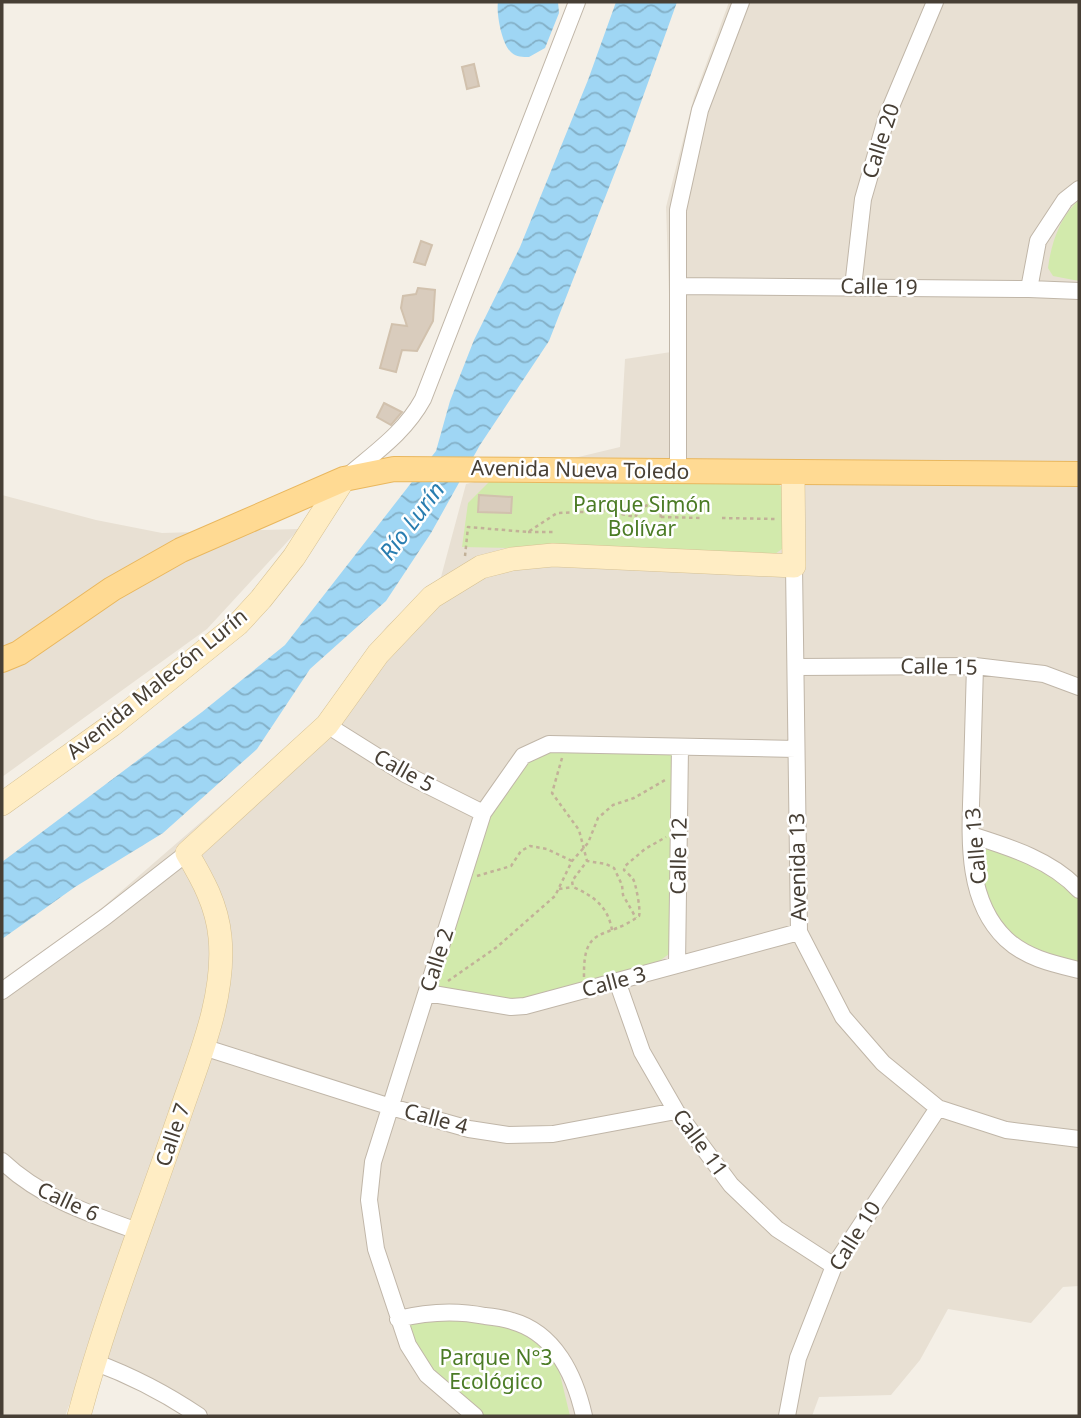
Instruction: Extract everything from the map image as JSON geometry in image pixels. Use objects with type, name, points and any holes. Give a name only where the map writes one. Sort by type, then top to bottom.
[{"type":"main road","name":"Avenida Nueva Toledo","points":[[2,660],[19,653],[112,589],[181,550],[344,479],[394,469],[1079,474]]},
{"type":"street","points":[[344,479],[400,433],[423,399],[577,2]]},
{"type":"street","points":[[678,472],[678,211],[697,123],[741,2]]},
{"type":"street","name":"Calle 20","points":[[853,286],[863,198],[887,117],[935,2]]},
{"type":"street","points":[[1029,289],[1038,241],[1065,200],[1079,189]]},
{"type":"street","name":"Calle 19","points":[[678,286],[853,286],[1079,291]]},
{"type":"street","name":"Avenida 13","points":[[793,471],[799,932],[843,1017],[883,1063],[938,1108],[1006,1130],[1079,1139]]},
{"type":"street","name":"Avenida Malecón Lurín","points":[[2,804],[112,725],[237,624],[261,599],[294,556],[344,479]]},
{"type":"street","points":[[2,991],[105,917],[187,853],[327,725],[377,654],[432,597],[463,576],[481,567],[512,559],[554,555],[794,566]]},
{"type":"street","name":"Calle 15","points":[[796,667],[975,666],[1044,674],[1079,687]]},
{"type":"street","name":"Calle 13","points":[[975,666],[971,835],[977,888],[995,926],[1008,941],[1024,953],[1079,970]]},
{"type":"street","name":"Calle 5","points":[[327,725],[405,774],[483,813]]},
{"type":"street","name":"Calle 2","points":[[475,1416],[427,1375],[408,1345],[376,1249],[369,1200],[373,1162],[483,813],[523,757],[549,744],[796,749]]},
{"type":"street","name":"Calle 12","points":[[677,964],[680,747]]},
{"type":"street","points":[[971,835],[1034,858],[1067,877],[1079,890]]},
{"type":"street","name":"Calle 7","points":[[79,1416],[94,1362],[202,1047],[219,979],[220,938],[216,911],[205,883],[187,853]]},
{"type":"street","name":"Calle 3","points":[[427,993],[510,1007],[525,1006],[799,932]]},
{"type":"street","name":"Calle 11","points":[[617,981],[642,1052],[676,1111],[731,1185],[778,1229],[834,1266]]},
{"type":"street","name":"Calle 4","points":[[202,1047],[391,1107],[469,1129],[508,1135],[553,1134],[676,1111]]},
{"type":"street","name":"Calle 10","points":[[787,1416],[799,1358],[834,1266],[938,1108]]},
{"type":"street","name":"Calle 6","points":[[2,1161],[22,1180],[73,1209],[140,1232]]},
{"type":"street","points":[[398,1319],[427,1313],[467,1312],[514,1321],[543,1337],[561,1358],[577,1386],[584,1416]]},
{"type":"street","points":[[94,1362],[132,1376],[199,1416]]},
{"type":"path","points":[[528,532],[557,513],[607,511],[635,517],[649,503],[661,503],[659,560]]},
{"type":"path","points":[[617,542],[612,538],[612,530],[620,514]]},
{"type":"path","points":[[660,517],[701,518]]},
{"type":"path","points":[[722,518],[794,520]]},
{"type":"path","points":[[463,576],[468,527],[556,532]]},
{"type":"path","points":[[566,744],[552,793],[579,830],[584,847],[587,861],[572,881],[573,887]]},
{"type":"path","points":[[427,993],[463,972],[497,947],[555,896],[572,861],[588,843],[598,818],[612,805],[654,788],[670,776],[670,788]]},
{"type":"path","points":[[624,870],[635,856],[669,835],[669,848]]},
{"type":"path","points":[[473,876],[510,866],[521,851],[530,846],[547,849],[572,861]]},
{"type":"path","points":[[587,861],[606,863],[616,870],[624,870],[633,878],[641,909],[636,918],[625,926],[596,937],[584,954],[584,980],[594,977]]},
{"type":"path","points":[[616,870],[623,895],[636,918]]},
{"type":"path","points":[[559,889],[573,887],[592,897],[607,911],[612,930]]},
{"type":"shaded area","points":[[729,2],[1079,2],[1079,1286],[1063,1287],[1031,1323],[948,1309],[920,1360],[891,1395],[819,1397],[812,1416],[211,1416],[200,1407],[89,1353],[65,1416],[2,1416],[2,982],[103,907],[312,726],[387,626],[441,577],[466,484],[620,447],[625,359],[671,352],[666,207],[694,97]]},
{"type":"shaded area","points":[[2,495],[96,520],[162,533],[299,529],[207,629],[2,777]]},
{"type":"green space","points":[[1079,200],[1079,281],[1053,276],[1048,268],[1058,231]]},
{"type":"green space","name":"Parque Simón Bolívar","points":[[489,482],[777,483],[784,489],[782,549],[775,554],[462,547],[468,503]]},
{"type":"green space","points":[[547,749],[674,752],[672,945],[669,954],[658,962],[525,1001],[431,990],[490,813],[518,768]]},
{"type":"green space","points":[[977,846],[1034,864],[1073,888],[1080,903],[1079,965],[1048,958],[1022,944],[1000,921],[985,895]]},
{"type":"green space","name":"Parque N°3 Ecológico","points":[[446,1318],[503,1324],[528,1337],[548,1352],[558,1366],[570,1416],[482,1416],[453,1393],[418,1353],[405,1325]]},
{"type":"water","points":[[498,2],[558,2],[559,13],[545,48],[529,57],[512,53],[505,44],[500,29]]},
{"type":"water","name":"Río Lurín","points":[[616,2],[677,2],[626,144],[549,341],[480,445],[431,533],[386,601],[310,669],[257,749],[163,833],[75,887],[2,939],[2,862],[202,712],[285,645],[436,451],[450,401],[474,340],[520,247],[588,80]]},
{"type":"building","points":[[474,64],[479,86],[467,89],[462,67]]},
{"type":"building","points":[[421,241],[432,245],[425,265],[414,262]]},
{"type":"building","points":[[418,288],[435,290],[433,321],[417,351],[402,350],[396,372],[380,368],[392,324],[407,326],[401,308],[403,296],[416,294]]},
{"type":"building","points":[[384,403],[402,412],[391,425],[377,417]]},
{"type":"building","points":[[479,495],[512,497],[511,513],[478,512]]}]
